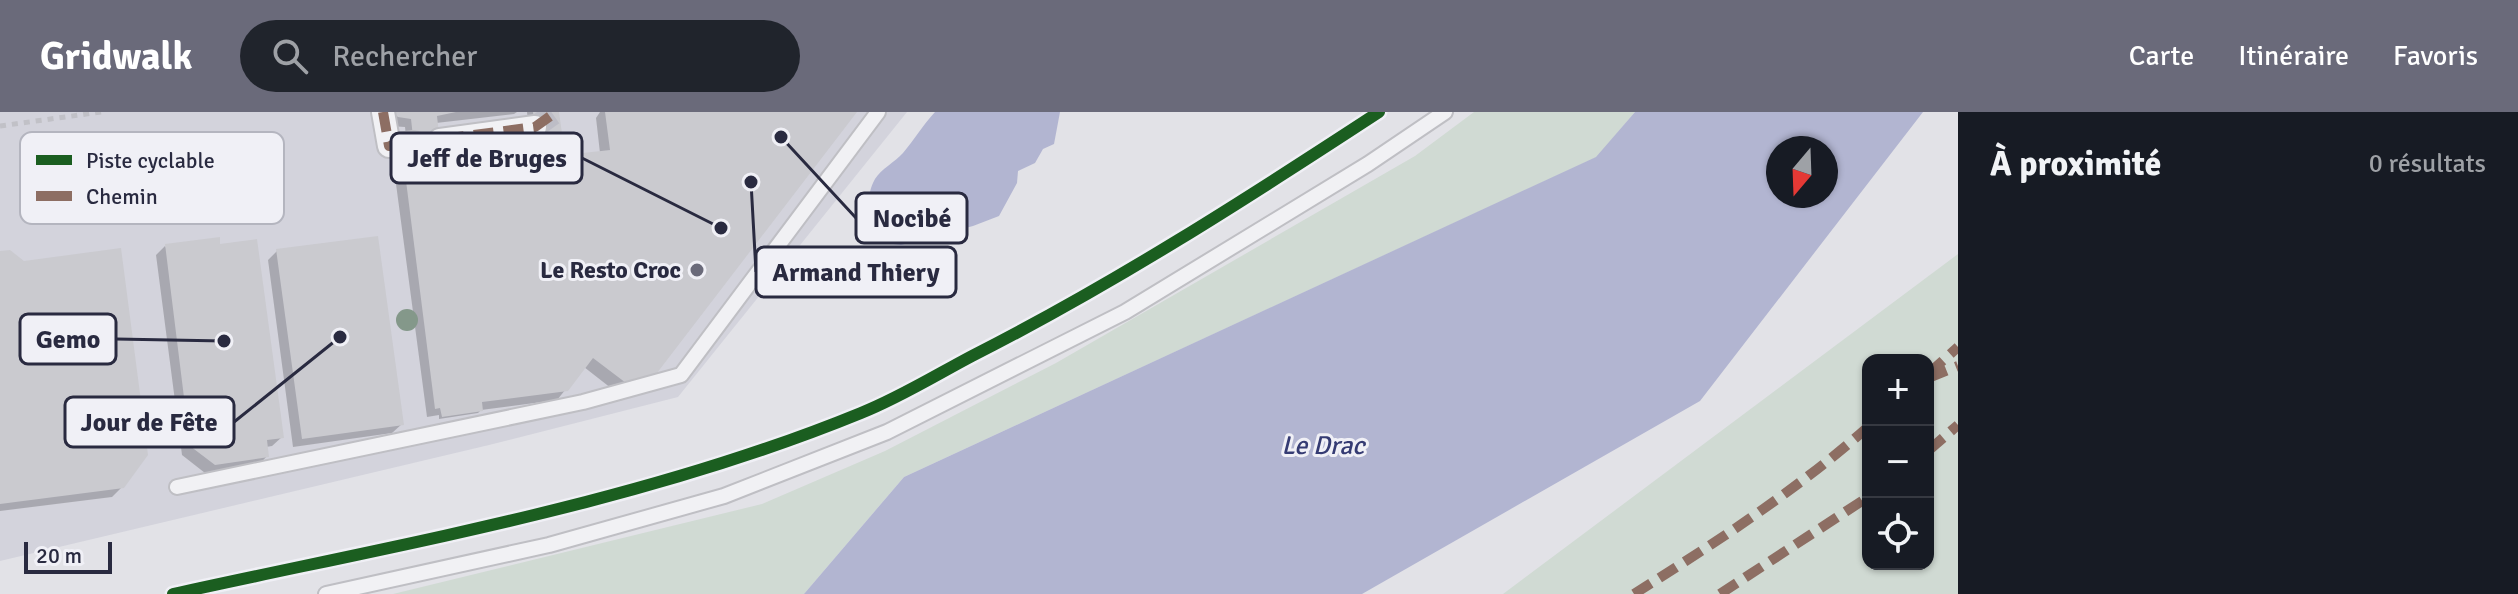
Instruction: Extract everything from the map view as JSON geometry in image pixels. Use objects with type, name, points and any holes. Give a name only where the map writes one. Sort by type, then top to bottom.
[{"type":"street","points":[[383,112],[389,146],[414,143]]},
{"type":"street","points":[[440,140],[535,127]]},
{"type":"lane","points":[[177,487],[583,402],[681,375],[878,112]]},
{"type":"lane","points":[[326,594],[549,545],[724,496],[887,432],[1125,312],[1368,164],[1445,112]]},
{"type":"path","points":[[0,126],[68,114],[101,112]]},
{"type":"shaded area","points":[[0,112],[907,112],[678,397],[0,561]]},
{"type":"shaded area","points":[[1474,112],[1635,112],[1597,157],[904,477],[804,594],[393,594],[762,504],[885,451],[1056,363],[1415,156]]},
{"type":"shaded area","points":[[1958,254],[1958,594],[1503,594]]},
{"type":"water","points":[[935,112],[1060,112],[1054,144],[1043,149],[1035,163],[1018,171],[1017,183],[999,216],[901,245],[878,242],[869,211],[872,186],[878,175],[903,153]]},
{"type":"water","name":"Le Drac","points":[[1635,112],[1923,112],[1700,401],[1362,594],[804,594],[904,477],[1596,157]]},
{"type":"building","points":[[392,112],[456,112],[437,116],[443,169],[539,158],[533,112],[559,112],[565,155],[610,150],[605,112],[857,112],[657,373],[626,383],[593,358],[568,391],[482,402],[483,411],[442,417],[440,408],[435,409],[405,173],[417,172],[411,119],[398,117]]},
{"type":"building","points":[[378,236],[404,425],[302,439],[276,249]]},
{"type":"building","points":[[220,237],[220,244],[257,239],[284,438],[267,440],[269,457],[215,465],[190,446],[165,244]]},
{"type":"building","points":[[121,248],[148,455],[124,488],[0,504],[0,251],[10,250],[24,261]]},
{"type":"tunnel","points":[[535,127],[556,112]]},
{"type":"marked path","points":[[383,112],[389,146],[535,127],[556,112]]},
{"type":"marked path","points":[[1934,369],[1958,347]]},
{"type":"marked path","points":[[1934,376],[1958,366]]},
{"type":"marked path","points":[[1934,446],[1958,425]]},
{"type":"marked path","points":[[1634,594],[1784,494],[1862,432]]},
{"type":"marked path","points":[[1720,594],[1866,498]]},
{"type":"cycle path","points":[[173,594],[434,538],[608,496],[778,445],[861,413],[917,386],[1128,270],[1379,112]]},
{"type":"place","name":"Nocibé","points":[[781,137]]},
{"type":"place","name":"Armand Thiery","points":[[751,182]]},
{"type":"place","name":"Jeff de Bruges","points":[[721,228]]},
{"type":"place","name":"Le Resto Croc","points":[[697,270]]},
{"type":"place","name":"Jour de Fête","points":[[340,337]]},
{"type":"place","name":"Gemo","points":[[224,341]]}]
